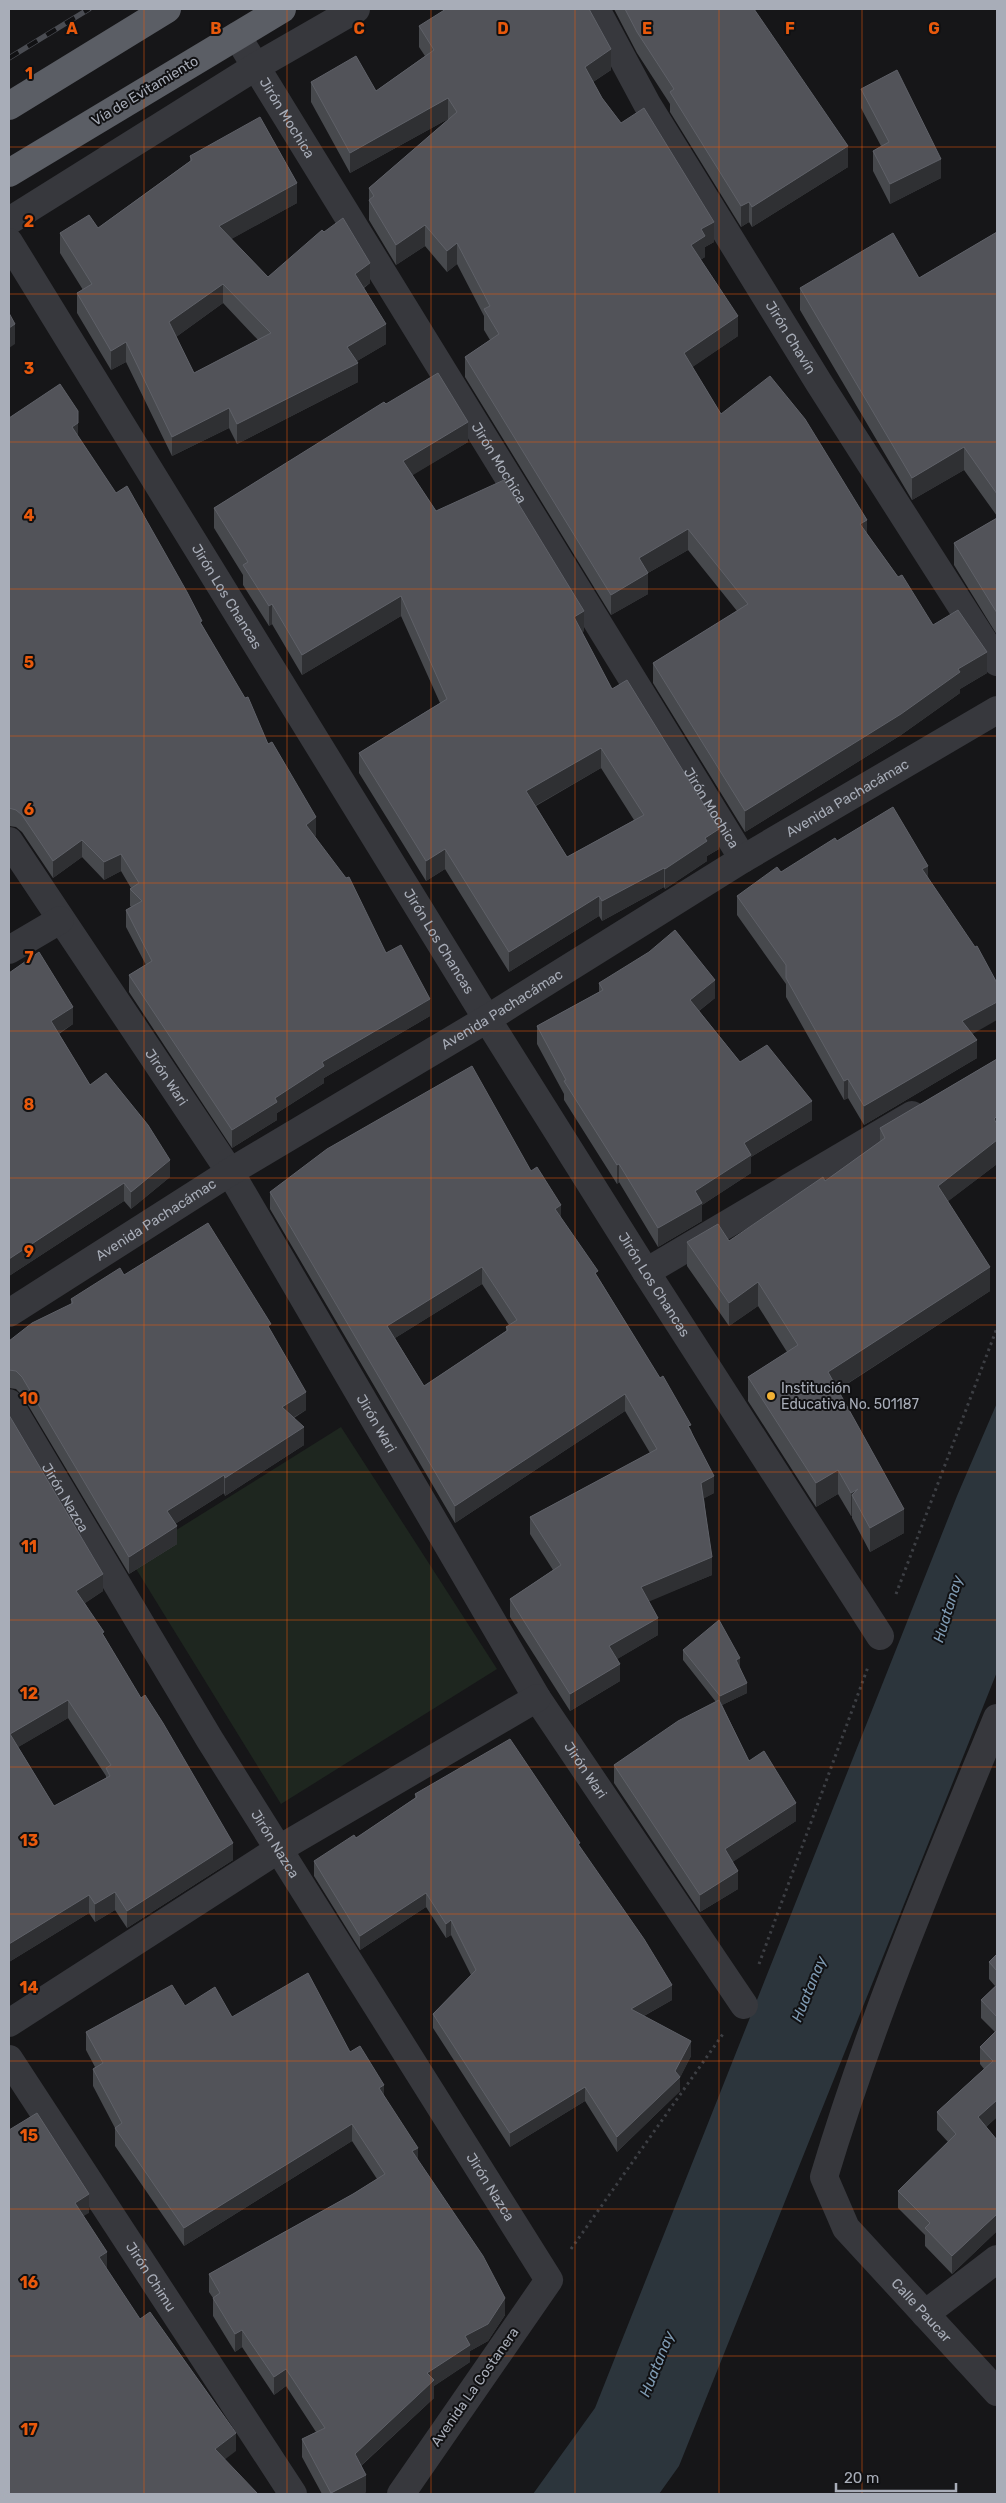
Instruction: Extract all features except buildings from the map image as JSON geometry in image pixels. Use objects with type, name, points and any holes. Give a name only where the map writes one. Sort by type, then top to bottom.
[{"type":"highway","points":[[9,106],[167,9]]},
{"type":"highway","name":"Vía de Evitamiento","points":[[9,173],[282,9]]},
{"type":"street","points":[[9,221],[255,67],[356,9]]},
{"type":"street","name":"Jirón Chavín","points":[[596,9],[647,104],[819,383],[997,662]]},
{"type":"street","name":"Jirón Mochica","points":[[237,36],[743,859]]},
{"type":"street","name":"Jirón Los Chancas","points":[[9,242],[487,1020],[880,1636]]},
{"type":"street","name":"Avenida Pachacámac","points":[[9,1313],[230,1172],[487,1020],[743,859],[997,710]]},
{"type":"street","name":"Jirón Wari","points":[[9,841],[230,1172],[537,1698],[744,2005]]},
{"type":"street","points":[[9,950],[60,920]]},
{"type":"street","points":[[646,1272],[937,1100]]},
{"type":"street","name":"Jirón Nazca","points":[[9,1403],[205,1731],[549,2280]]},
{"type":"street","points":[[9,2023],[279,1849],[537,1698]]},
{"type":"street","name":"Calle Paucar","points":[[997,1718],[918,1910],[840,2121],[824,2177],[846,2228],[997,2392]]},
{"type":"street","name":"Jirón Chimu","points":[[9,2060],[293,2494]]},
{"type":"street","points":[[925,2314],[997,2259]]},
{"type":"street","name":"Avenida La Costanera","points":[[401,2494],[549,2280]]},
{"type":"path","points":[[549,2280],[744,2005],[880,1636],[997,1328]]},
{"type":"shaded area","points":[[341,1427],[497,1669],[281,1804],[130,1559]]},
{"type":"water","name":"Huatanay","points":[[997,1403],[997,1672],[679,2466],[659,2494],[533,2494],[595,2408],[957,1496]]},
{"type":"railway","points":[[9,58],[89,9]]},
{"type":"place","name":"Institución Educativa No. 501187","points":[[771,1396]]}]
